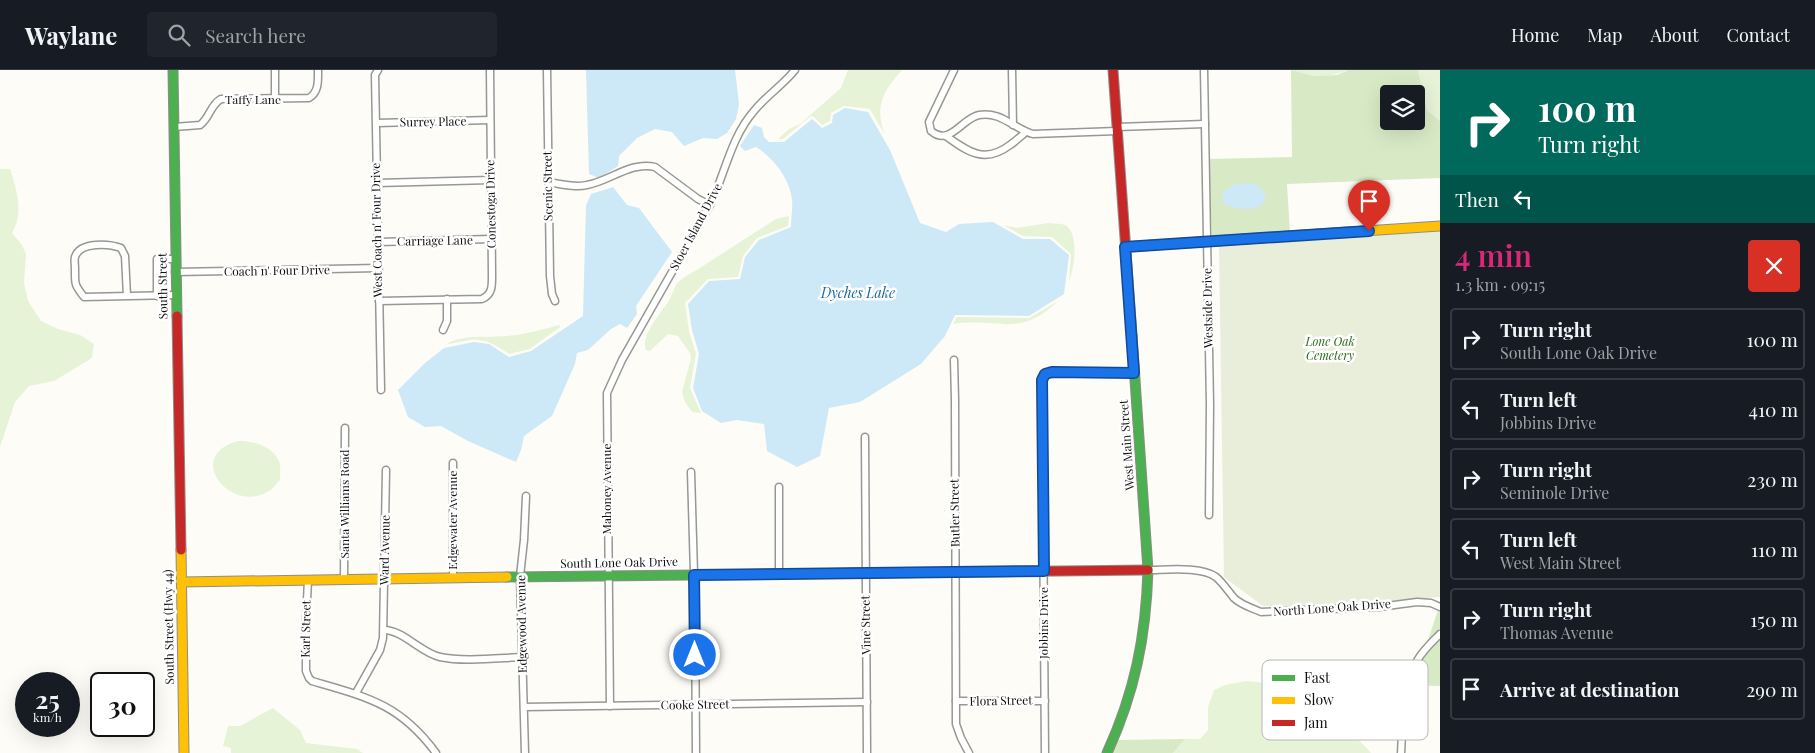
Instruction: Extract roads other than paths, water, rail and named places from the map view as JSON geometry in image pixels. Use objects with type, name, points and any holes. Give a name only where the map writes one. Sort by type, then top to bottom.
[{"type":"main road","name":"South Street","points":[[173,70],[179,501]]},
{"type":"main road","name":"West Main Street","points":[[1107,753],[1124,716],[1137,672],[1147,607],[1148,570],[1114,70]]},
{"type":"main road","points":[[1125,247],[1440,226]]},
{"type":"main road","name":"South Street (Hwy 44)","points":[[179,501],[184,753]]},
{"type":"main road","name":"South Lone Oak Drive","points":[[181,582],[520,576],[1148,570]]},
{"type":"street","points":[[275,70],[275,100]]},
{"type":"street","name":"Taffy Lane","points":[[174,127],[200,125],[214,104],[221,99],[304,100],[314,95],[318,85],[318,70]]},
{"type":"street","name":"West Coach n' Four Drive","points":[[378,70],[376,75],[376,183],[381,390]]},
{"type":"street","name":"Conestoga Drive","points":[[379,300],[482,298],[489,294],[492,288],[490,70]]},
{"type":"street","name":"Scenic Street","points":[[547,70],[550,276],[552,294],[556,301]]},
{"type":"street","name":"Stoer Island Drive","points":[[607,393],[622,360],[710,205],[718,189],[736,139],[754,111],[795,70]]},
{"type":"street","points":[[954,70],[929,124],[934,133],[946,136],[977,154],[988,155],[1003,150],[1026,132]]},
{"type":"street","points":[[1012,70],[1013,125]]},
{"type":"street","name":"Westside Drive","points":[[1204,70],[1210,405],[1209,515]]},
{"type":"street","points":[[946,136],[956,131],[969,119],[981,114],[999,117],[1033,134],[1204,124]]},
{"type":"street","name":"Surrey Place","points":[[377,123],[490,120]]},
{"type":"street","points":[[548,182],[585,186],[635,167],[649,166],[655,167],[698,199],[710,205]]},
{"type":"street","points":[[376,183],[490,180]]},
{"type":"street","name":"Carriage Lane","points":[[378,242],[492,239]]},
{"type":"street","points":[[127,296],[125,256],[121,248],[114,246],[89,246],[83,247],[78,252],[75,257],[75,285],[84,297],[176,295]]},
{"type":"street","points":[[157,296],[156,259],[175,258]]},
{"type":"street","name":"Coach n' Four Drive","points":[[175,272],[378,268]]},
{"type":"street","points":[[444,330],[447,321],[446,299]]},
{"type":"street","name":"Butler Street","points":[[954,360],[956,724],[969,753]]},
{"type":"street","name":"Jobbins Drive","points":[[1045,753],[1042,380],[1045,374],[1052,372],[1134,373]]},
{"type":"street","name":"Mahoney Avenue","points":[[607,393],[611,650],[610,706]]},
{"type":"street","name":"Santa Williams Road","points":[[344,579],[345,428]]},
{"type":"street","name":"Vine Street","points":[[865,436],[867,753]]},
{"type":"street","name":"Edgewater Avenue","points":[[453,578],[454,463]]},
{"type":"street","name":"Ward Avenue","points":[[356,693],[380,650],[384,630],[386,470]]},
{"type":"street","points":[[690,472],[694,575],[696,753]]},
{"type":"street","points":[[779,486],[779,574]]},
{"type":"street","name":"Edgewood Avenue","points":[[525,753],[520,576],[526,496]]},
{"type":"street","name":"North Lone Oak Drive","points":[[1148,570],[1195,571],[1212,574],[1218,578],[1235,599],[1261,612],[1379,607],[1417,602],[1431,603],[1440,608]]},
{"type":"street","name":"Karl Street","points":[[308,580],[305,640],[306,671],[312,681],[356,693]]},
{"type":"street","points":[[384,630],[392,631],[422,649],[440,657],[523,657]]},
{"type":"street","points":[[1418,660],[1422,653],[1440,634]]},
{"type":"street","points":[[356,693],[392,709],[421,735],[436,753]]},
{"type":"street","name":"Flora Street","points":[[956,701],[1045,700]]},
{"type":"street","name":"Cooke Street","points":[[524,707],[867,702]]},
{"type":"street","points":[[1401,753],[1402,740]]},
{"type":"water","points":[[586,70],[735,70],[739,104],[736,119],[727,133],[717,139],[703,138],[684,146],[672,132],[655,129],[637,138],[619,156],[618,166],[599,178],[589,174]]},
{"type":"water","name":"Dyches Lake","points":[[845,108],[868,112],[890,150],[920,223],[946,232],[959,224],[993,222],[1023,239],[1050,239],[1069,255],[1064,294],[1029,316],[955,315],[945,336],[921,364],[860,402],[829,408],[820,456],[797,467],[767,451],[764,424],[737,420],[721,423],[702,411],[693,388],[699,354],[692,330],[688,304],[709,281],[740,279],[745,257],[759,240],[791,227],[792,199],[784,176],[774,162],[756,147],[745,151],[740,146],[754,125],[762,128],[764,137],[769,142],[784,142],[812,119],[822,128],[832,123],[833,115]]},
{"type":"water","points":[[1241,183],[1253,184],[1264,192],[1266,196],[1259,206],[1242,209],[1224,204],[1222,192]]},
{"type":"water","points":[[613,187],[627,205],[639,208],[672,252],[636,306],[637,314],[627,328],[620,324],[611,329],[588,350],[577,353],[575,364],[552,416],[524,436],[516,462],[468,441],[441,426],[425,427],[408,417],[398,390],[425,363],[444,348],[474,342],[489,344],[509,357],[531,351],[583,316],[586,205],[591,194]]},
{"type":"park label","name":"Lone Oak Cemetery","points":[[1330,349]]}]
